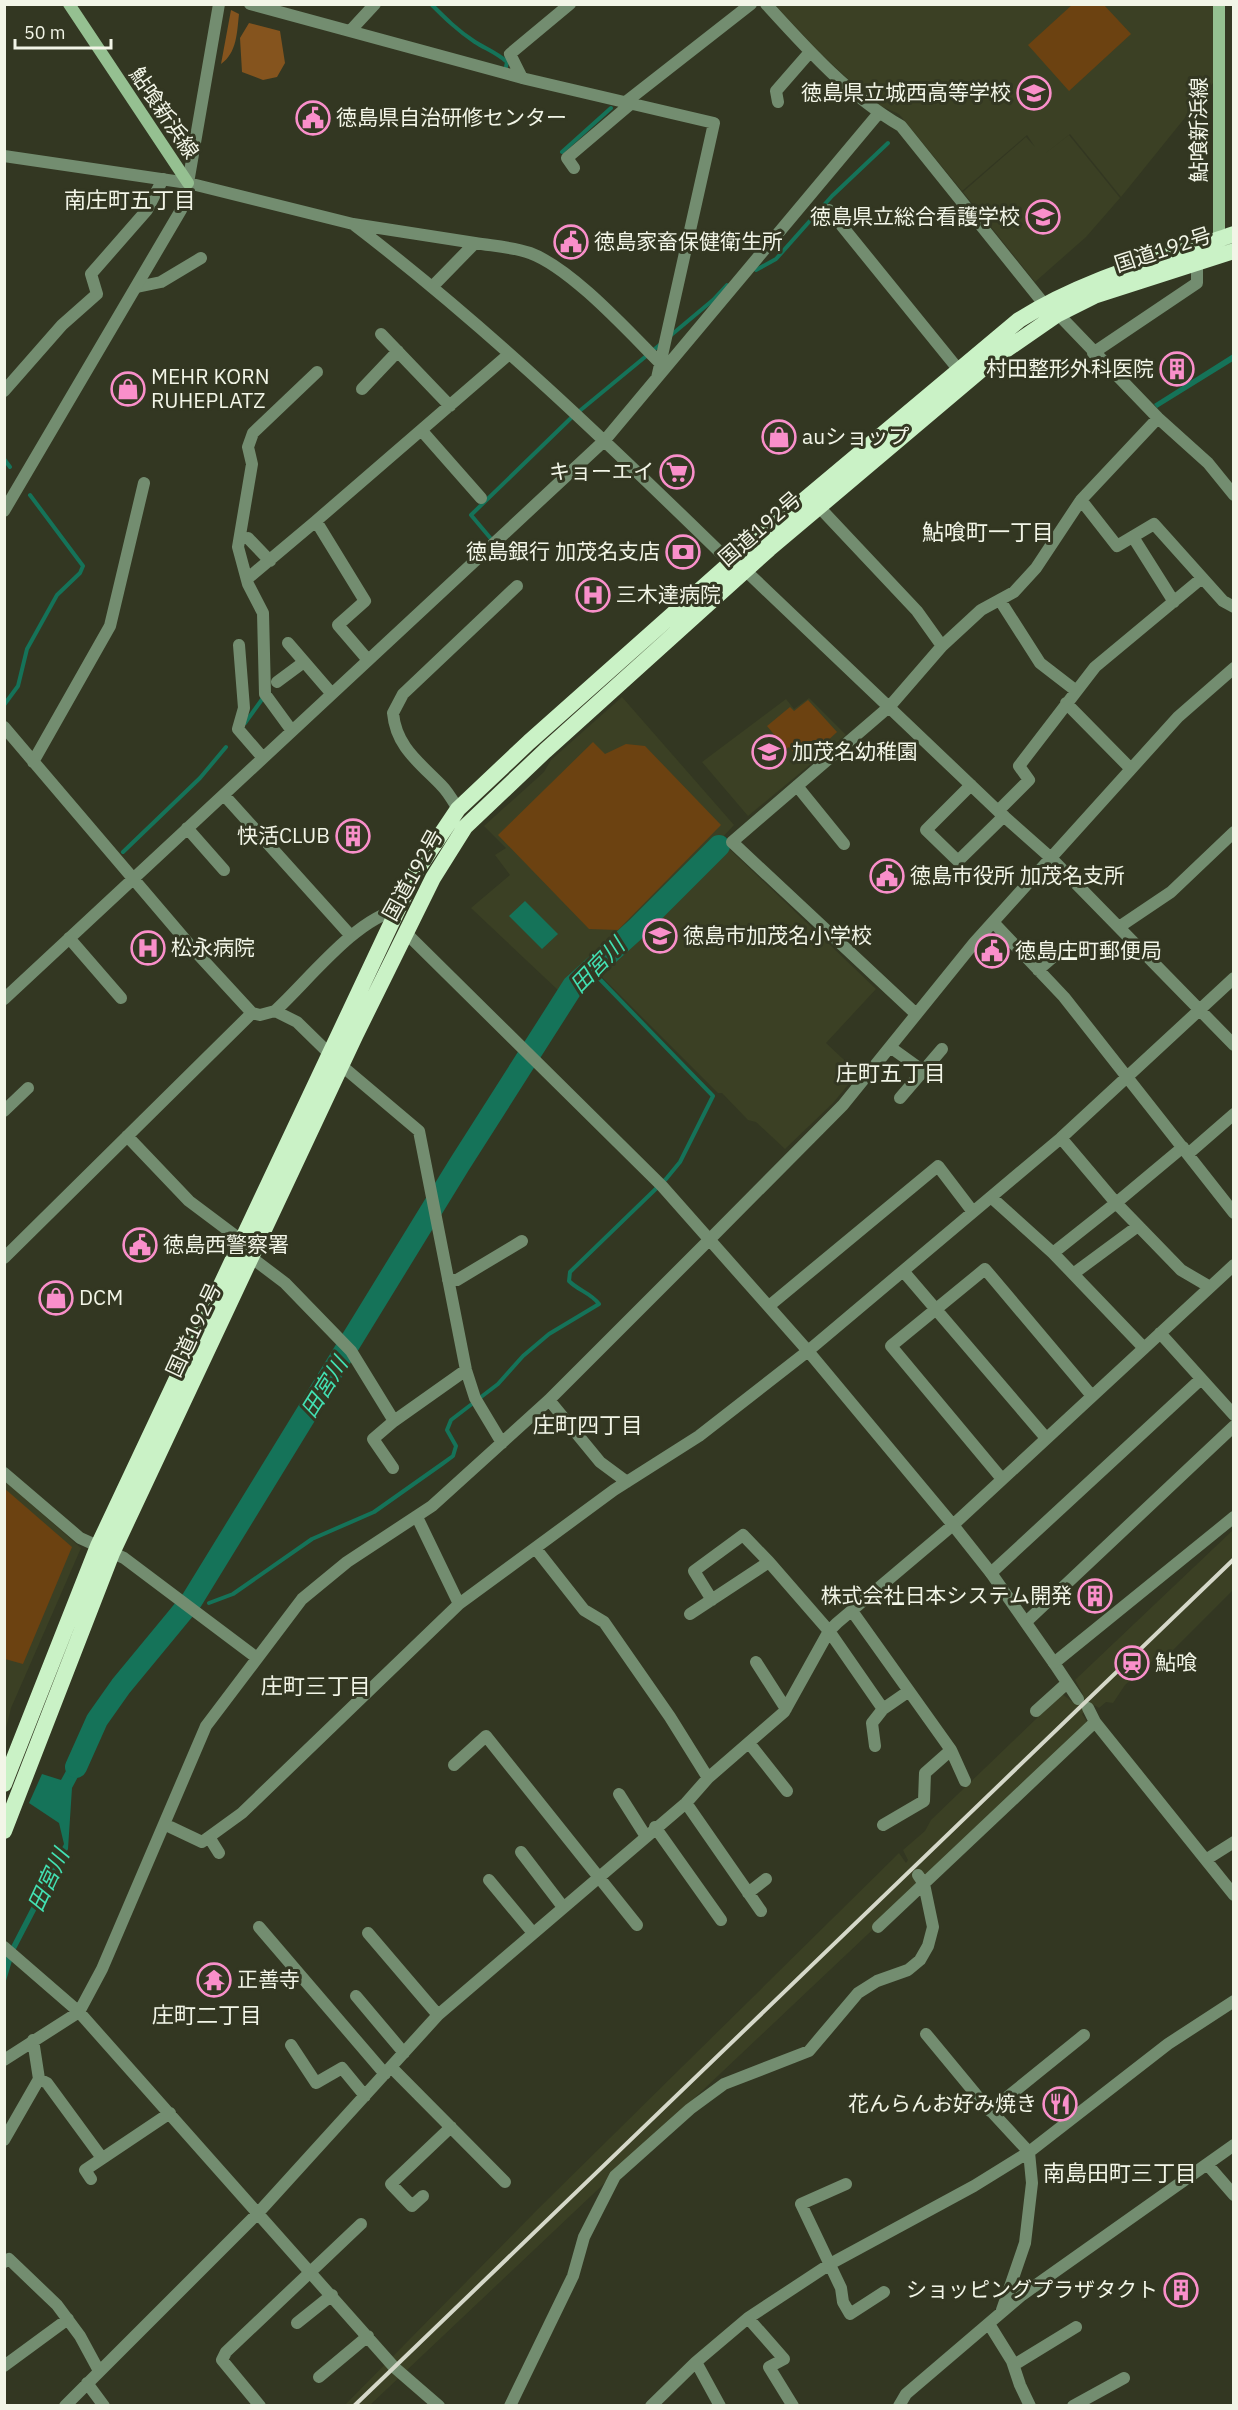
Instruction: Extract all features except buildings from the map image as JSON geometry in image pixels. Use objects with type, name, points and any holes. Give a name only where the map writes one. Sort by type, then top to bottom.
[{"type":"highway","name":"国道192号","points":[[5,1830],[18,1797],[20,1766],[105,1550],[241,1240],[291,1140],[398,909],[431,846],[458,809],[529,742],[738,567],[819,507],[1000,354],[1058,314],[1094,296],[1197,262],[1226,245]]},
{"type":"highway","name":"国道192号","points":[[105,1550],[252,1258],[432,878],[465,827],[738,567],[958,369],[1019,320],[1044,304],[1090,282],[1226,245]]},
{"type":"highway","name":"国道192号","points":[[4,1784],[20,1766]]},
{"type":"main road","name":"鮎喰新浜線","points":[[69,4],[188,183]]},
{"type":"main road","name":"鮎喰新浜線","points":[[1219,4],[1226,245]]},
{"type":"street","points":[[4,511],[181,210],[188,183],[219,4]]},
{"type":"street","points":[[250,4],[522,78],[714,123],[664,340],[652,356]]},
{"type":"street","points":[[351,30],[375,4]]},
{"type":"street","points":[[522,78],[510,54],[570,4]]},
{"type":"street","points":[[574,168],[567,158],[630,102],[751,4]]},
{"type":"street","points":[[766,4],[810,52],[878,114],[901,126],[1044,304],[1058,314],[1093,353],[1158,418],[1208,463],[1233,495]]},
{"type":"street","points":[[778,102],[776,91],[810,52]]},
{"type":"street","points":[[4,999],[605,440],[878,114]]},
{"type":"street","points":[[4,156],[188,183],[353,224],[530,253],[554,267],[594,298],[652,356],[657,379]]},
{"type":"street","points":[[4,391],[62,325],[97,294],[91,274],[147,210],[163,179]]},
{"type":"street","points":[[829,210],[958,369]]},
{"type":"street","points":[[353,224],[434,286],[605,440],[1051,858],[1233,1045]]},
{"type":"street","points":[[434,286],[476,243]]},
{"type":"street","points":[[136,287],[161,282],[201,258]]},
{"type":"street","points":[[1093,353],[1197,283],[1197,262]]},
{"type":"street","points":[[381,334],[450,406]]},
{"type":"street","points":[[363,389],[398,351]]},
{"type":"street","points":[[247,579],[508,355]]},
{"type":"street","points":[[292,731],[265,694],[263,613],[247,579],[237,547],[252,464],[248,447],[253,433],[317,372]]},
{"type":"street","points":[[916,1014],[732,842],[890,706],[942,646],[981,610],[1001,602],[1014,592],[1036,568],[1081,500],[1158,418]]},
{"type":"street","points":[[422,431],[481,498]]},
{"type":"street","points":[[33,762],[110,626],[144,483]]},
{"type":"street","points":[[1081,500],[1117,546],[1154,524],[1223,602],[1233,608]]},
{"type":"street","points":[[819,507],[917,611],[942,646]]},
{"type":"street","points":[[316,521],[366,601],[338,625],[368,660]]},
{"type":"street","points":[[1133,537],[1174,602]]},
{"type":"street","points":[[248,538],[270,561]]},
{"type":"street","points":[[971,785],[926,830],[958,861],[1029,780],[1019,766],[1075,690],[1095,667],[1202,578]]},
{"type":"street","points":[[458,809],[442,786],[417,763],[399,739],[393,713],[403,694],[517,586]]},
{"type":"street","points":[[1001,602],[1040,663],[1075,690]]},
{"type":"street","points":[[288,643],[332,694]]},
{"type":"street","points":[[239,645],[244,708],[238,729],[263,758]]},
{"type":"street","points":[[277,682],[304,662]]},
{"type":"street","points":[[4,2060],[79,2012],[102,1969],[206,1726],[302,1599],[347,1562],[417,1517],[502,1443],[549,1400],[710,1239],[843,1105],[993,922],[1178,717],[1233,668]]},
{"type":"street","points":[[1065,703],[1131,769]]},
{"type":"street","points":[[4,727],[252,1013],[260,1015],[275,1011],[351,936],[382,913],[398,909]]},
{"type":"street","points":[[797,786],[844,844]]},
{"type":"street","points":[[224,795],[351,936]]},
{"type":"street","points":[[187,828],[224,870]]},
{"type":"street","points":[[1119,927],[1171,892],[1233,832]]},
{"type":"street","points":[[993,922],[1064,997],[1233,1213]]},
{"type":"street","points":[[406,933],[660,1184],[769,1306],[991,1573],[1078,1699]]},
{"type":"street","points":[[69,938],[121,998]]},
{"type":"street","points":[[1038,970],[1059,952]]},
{"type":"street","points":[[164,1824],[202,1842],[242,1814],[459,1604],[627,1482],[699,1436],[808,1351],[1061,1138],[1233,978]]},
{"type":"street","points":[[275,1011],[297,1022],[342,1066],[419,1131],[466,1370],[476,1400],[502,1443]]},
{"type":"street","points":[[4,1258],[252,1013]]},
{"type":"street","points":[[890,1047],[922,1070]]},
{"type":"street","points":[[900,1098],[942,1049]]},
{"type":"street","points":[[4,1111],[28,1088]]},
{"type":"street","points":[[1053,1253],[1233,1114]]},
{"type":"street","points":[[127,1136],[189,1201],[241,1240]]},
{"type":"street","points":[[1061,1138],[1116,1203],[1181,1270],[1210,1287]]},
{"type":"street","points":[[769,1306],[938,1166],[973,1212]]},
{"type":"street","points":[[992,1198],[1053,1253],[1144,1348]]},
{"type":"street","points":[[1073,1274],[1138,1226]]},
{"type":"street","points":[[448,1280],[457,1280],[522,1241]]},
{"type":"street","points":[[252,1258],[285,1283],[348,1348],[394,1421]]},
{"type":"street","points":[[65,2406],[259,2212],[438,2015],[650,1831],[686,1803],[708,1778],[786,1709],[829,1631],[953,1525],[1233,1265]]},
{"type":"street","points":[[1002,1479],[891,1346],[985,1269],[1092,1396]]},
{"type":"street","points":[[904,1272],[1046,1438]]},
{"type":"street","points":[[1160,1333],[1233,1415]]},
{"type":"street","points":[[393,1468],[373,1439],[394,1421],[466,1370]]},
{"type":"street","points":[[991,1573],[1201,1379]]},
{"type":"street","points":[[549,1400],[600,1462],[627,1482]]},
{"type":"street","points":[[1026,1622],[1233,1426]]},
{"type":"street","points":[[4,1473],[80,1538],[105,1550],[189,1605],[257,1658]]},
{"type":"street","points":[[417,1517],[459,1604]]},
{"type":"street","points":[[1054,1663],[1233,1517]]},
{"type":"street","points":[[712,1600],[694,1571],[743,1535],[829,1631],[883,1709]]},
{"type":"street","points":[[536,1549],[584,1610],[604,1622],[670,1717],[708,1778]]},
{"type":"street","points":[[690,1614],[769,1562]]},
{"type":"street","points":[[852,1611],[951,1750],[965,1781]]},
{"type":"street","points":[[756,1662],[786,1709]]},
{"type":"street","points":[[1036,1711],[1067,1683]]},
{"type":"street","points":[[875,1746],[872,1723],[883,1709],[909,1692]]},
{"type":"street","points":[[1088,1708],[1095,1722],[1207,1859],[1233,1895]]},
{"type":"street","points":[[879,1927],[921,1879],[1095,1722]]},
{"type":"street","points":[[454,1765],[486,1736],[600,1875],[637,1925]]},
{"type":"street","points":[[749,1743],[787,1791]]},
{"type":"street","points":[[883,1825],[924,1801],[925,1773],[951,1750]]},
{"type":"street","points":[[619,1794],[721,1920]]},
{"type":"street","points":[[686,1803],[760,1911]]},
{"type":"street","points":[[209,1837],[219,1853]]},
{"type":"street","points":[[1207,1859],[1233,1842]]},
{"type":"street","points":[[521,1852],[562,1907]]},
{"type":"street","points":[[748,1893],[766,1879]]},
{"type":"street","points":[[510,2406],[573,2276],[584,2237],[615,2176],[690,2109],[724,2084],[809,2051],[858,1993],[877,1981],[908,1971],[920,1960],[928,1946],[933,1927],[921,1879]]},
{"type":"street","points":[[489,1880],[533,1933]]},
{"type":"street","points":[[259,1927],[388,2071],[451,2127],[505,2182]]},
{"type":"street","points":[[368,1933],[438,2015]]},
{"type":"street","points":[[4,1947],[79,2012],[259,2212],[394,2367],[439,2406]]},
{"type":"street","points":[[356,1996],[404,2052]]},
{"type":"street","points":[[651,2406],[696,2362],[748,2318],[830,2264],[974,2186],[1029,2152],[1168,2044],[1233,2001]]},
{"type":"street","points":[[926,2034],[990,2111],[1029,2152],[1032,2183],[1025,2243],[1000,2314]]},
{"type":"street","points":[[990,2111],[1084,2035]]},
{"type":"street","points":[[4,2140],[39,2079],[33,2040]]},
{"type":"street","points":[[291,2045],[316,2084],[342,2068],[365,2096]]},
{"type":"street","points":[[39,2079],[47,2083],[102,2158]]},
{"type":"street","points":[[91,2180],[85,2169],[170,2113]]},
{"type":"street","points":[[423,2196],[412,2206],[391,2184],[451,2127]]},
{"type":"street","points":[[899,2406],[906,2394],[1022,2295],[1233,2145]]},
{"type":"street","points":[[1207,2164],[1233,2195]]},
{"type":"street","points":[[846,2184],[801,2204],[841,2288],[843,2302],[850,2314],[884,2292]]},
{"type":"street","points":[[260,2406],[222,2360],[226,2352],[258,2320],[312,2273],[361,2224]]},
{"type":"street","points":[[6,2259],[57,2305],[99,2371]]},
{"type":"street","points":[[297,2323],[332,2295]]},
{"type":"street","points":[[748,2318],[784,2358],[769,2367],[793,2406]]},
{"type":"street","points":[[4,2366],[68,2319]]},
{"type":"street","points":[[989,2324],[1014,2365],[1030,2406]]},
{"type":"street","points":[[1014,2365],[1076,2327]]},
{"type":"street","points":[[319,2377],[368,2336]]},
{"type":"street","points":[[696,2362],[720,2406]]},
{"type":"street","points":[[1073,2406],[1124,2378]]},
{"type":"street","points":[[87,2384],[104,2406]]},
{"type":"shaded area","points":[[1073,4],[1104,5],[1131,34],[1069,91],[1028,45]]},
{"type":"shaded area","name":"徳島県立城西高等学校","points":[[775,5],[1213,5],[1213,83],[1121,197],[1070,134],[1042,156],[1069,135],[1120,198],[1086,237],[1035,282],[963,192],[1026,137],[1035,147],[1027,135],[962,191],[899,114],[874,103],[821,54]]},
{"type":"shaded area","points":[[231,10],[239,14],[237,35],[230,54],[221,64]]},
{"type":"shaded area","points":[[249,23],[280,31],[285,63],[277,77],[263,80],[242,72],[240,38]]},
{"type":"shaded area","name":"徳島市加茂名小学校","points":[[622,697],[734,825],[720,840],[876,989],[826,1043],[858,1073],[833,1103],[785,1149],[756,1122],[748,1120],[722,1093],[718,1093],[589,964],[559,991],[471,908],[510,875],[495,855],[506,848],[484,826],[544,772],[551,760]]},
{"type":"shaded area","points":[[809,698],[846,735],[748,816],[702,762],[786,699],[794,709]]},
{"type":"shaded area","points":[[808,700],[837,732],[807,760],[800,761],[789,747],[786,749],[767,726],[790,707],[794,711]]},
{"type":"shaded area","points":[[593,742],[605,754],[626,744],[645,746],[721,825],[618,930],[589,929],[498,835]]},
{"type":"shaded area","points":[[5,1481],[81,1548],[11,1708],[5,1732]]},
{"type":"shaded area","points":[[4,1488],[72,1547],[23,1664],[5,1659]]},
{"type":"shaded area","points":[[1233,1530],[1233,1590],[1163,1660],[1158,1656],[1125,1685],[1113,1703],[1106,1702],[1099,1708],[1092,1704],[1082,1714],[1089,1725],[370,2405],[344,2406],[538,2209],[899,1853],[906,1863],[908,1860],[903,1850],[925,1831],[931,1820],[1062,1694],[1074,1703],[1083,1694],[1075,1680]]},
{"type":"water","points":[[1233,354],[1233,361],[1157,408],[1154,404]]},
{"type":"water","points":[[525,901],[558,934],[542,949],[509,916]]},
{"type":"water","points":[[84,1738],[95,1745],[72,1788],[68,1849],[15,1951],[5,1984],[5,1958],[64,1844],[59,1823],[29,1803],[42,1774],[61,1780]]},
{"type":"waterway","points":[[431,4],[463,33],[507,62],[506,67]]},
{"type":"waterway","points":[[562,152],[611,108]]},
{"type":"waterway","points":[[756,270],[776,259],[832,196],[888,143]]},
{"type":"waterway","points":[[670,336],[713,300],[727,285]]},
{"type":"waterway","points":[[492,540],[471,515],[571,418],[662,343]]},
{"type":"waterway","points":[[4,459],[10,467]]},
{"type":"waterway","points":[[4,705],[18,686],[27,649],[57,595],[80,573],[83,566],[30,495]]},
{"type":"waterway","points":[[245,723],[263,698]]},
{"type":"waterway","points":[[123,852],[200,778],[226,747]]},
{"type":"waterway","name":"田宮川","points":[[76,1767],[97,1720],[121,1686],[192,1600],[459,1165],[573,986],[636,929],[719,846]]},
{"type":"waterway","points":[[209,1603],[233,1594],[312,1539],[374,1512],[453,1456],[456,1446],[447,1430],[451,1420],[498,1384],[523,1356],[549,1334],[599,1304],[569,1281],[570,1272],[666,1179],[680,1162],[713,1096],[590,969]]},
{"type":"waterway","name":"田宮川","points":[[192,1600],[198,1602]]},
{"type":"railway","points":[[354,2406],[1234,1559]]},
{"type":"place","name":"徳島県立城西高等学校","points":[[1034,93]]},
{"type":"place","name":"徳島県自治研修センター","points":[[313,118]]},
{"type":"place","name":"徳島県立総合看護学校","points":[[1043,217]]},
{"type":"place","name":"徳島家畜保健衛生所","points":[[571,242]]},
{"type":"place","name":"村田整形外科医院","points":[[1177,369]]},
{"type":"place","name":"MEHR KORN RUHEPLATZ","points":[[128,389]]},
{"type":"place","name":"auショップ","points":[[779,437]]},
{"type":"place","name":"キョーエイ","points":[[677,472]]},
{"type":"place","name":"徳島銀行 加茂名支店","points":[[683,552]]},
{"type":"place","name":"三木達病院","points":[[593,595]]},
{"type":"place","name":"加茂名幼稚園","points":[[769,752]]},
{"type":"place","name":"快活CLUB","points":[[353,836]]},
{"type":"place","name":"徳島市役所 加茂名支所","points":[[887,876]]},
{"type":"place","name":"徳島市加茂名小学校","points":[[660,936]]},
{"type":"place","name":"松永病院","points":[[148,948]]},
{"type":"place","name":"徳島庄町郵便局","points":[[992,951]]},
{"type":"place","name":"徳島西警察署","points":[[140,1245]]},
{"type":"place","name":"DCM","points":[[56,1298]]},
{"type":"place","name":"株式会社日本システム開発","points":[[1095,1596]]},
{"type":"place","name":"鮎喰","points":[[1132,1663]]},
{"type":"place","name":"正善寺","points":[[214,1980]]},
{"type":"place","name":"花んらんお好み焼き","points":[[1060,2104]]},
{"type":"place","name":"ショッピングプラザタクト","points":[[1181,2290]]},
{"type":"district","name":"南庄町五丁目","points":[[130,200]]},
{"type":"district","name":"鮎喰町一丁目","points":[[988,532]]},
{"type":"district","name":"庄町五丁目","points":[[891,1073]]},
{"type":"district","name":"庄町四丁目","points":[[588,1425]]},
{"type":"district","name":"庄町三丁目","points":[[316,1686]]},
{"type":"district","name":"庄町二丁目","points":[[207,2015]]},
{"type":"district","name":"南島田町三丁目","points":[[1120,2173]]}]
